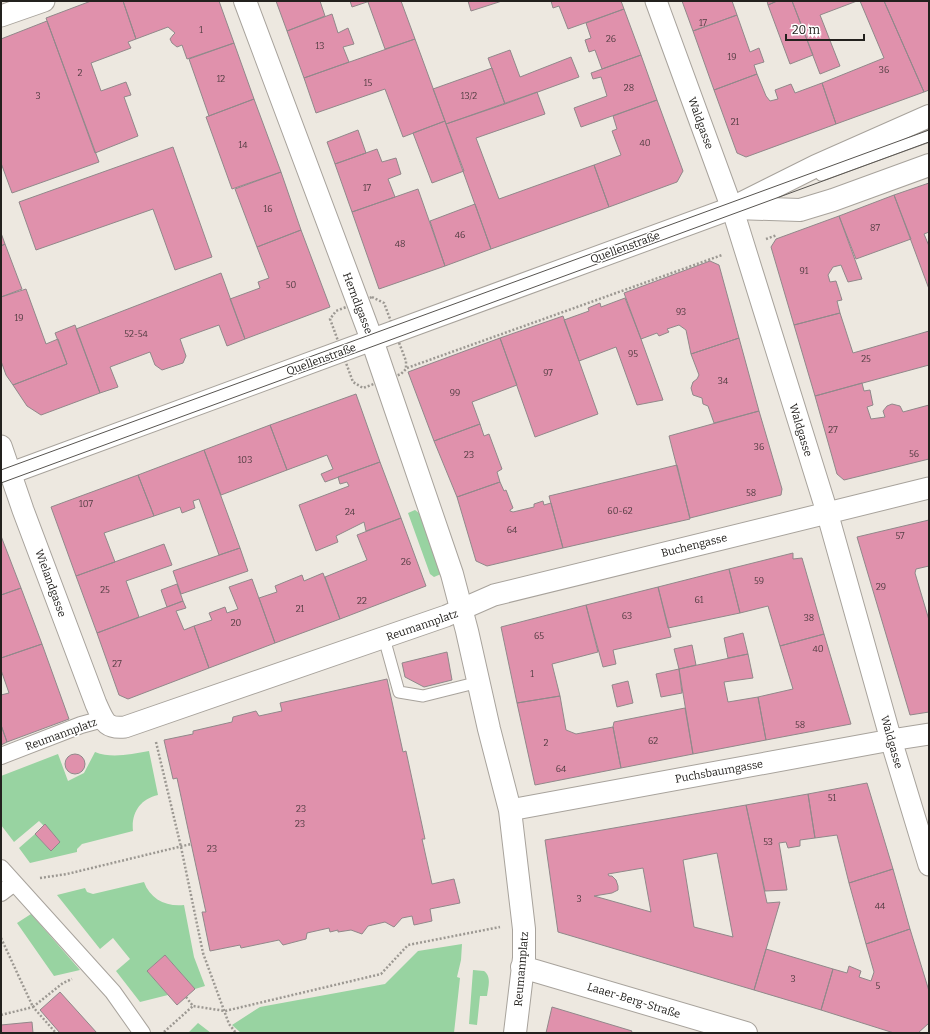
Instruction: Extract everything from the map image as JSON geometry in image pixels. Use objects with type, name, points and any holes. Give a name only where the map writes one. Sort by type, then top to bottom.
[{"type":"main road","name":"Herndlgasse","points":[[245,1],[372,340],[452,574],[461,610]]},
{"type":"main road","name":"Quellenstraße","points":[[372,340],[732,208],[816,166],[929,116]]},
{"type":"main road","name":"Quellenstraße","points":[[732,208],[800,210],[833,200],[929,165]]},
{"type":"main road","name":"Reumannplatz","points":[[461,610],[510,810],[524,929],[522,967],[515,1033]]},
{"type":"main road","name":"Laaer-Berg-Straße","points":[[522,967],[746,1033]]},
{"type":"street","points":[[1,16],[44,1]]},
{"type":"street","name":"Waldgasse","points":[[656,1],[732,208],[827,512],[891,740],[929,866]]},
{"type":"street","name":"Quellenstraße","points":[[6,475],[372,340]]},
{"type":"street","name":"Wielandgasse","points":[[1,446],[6,475],[23,510],[103,719]]},
{"type":"street","name":"Buchengasse","points":[[461,610],[494,595],[929,488]]},
{"type":"street","name":"Reumannplatz","points":[[1,756],[103,719],[115,728],[125,727],[461,610]]},
{"type":"street","name":"Puchsbaumgasse","points":[[510,810],[929,734]]},
{"type":"street","points":[[1,868],[113,992],[142,1033]]},
{"type":"street","points":[[1,893],[14,883]]},
{"type":"lane","name":"Quellenstraße","points":[[732,208],[929,136]]},
{"type":"lane","points":[[384,638],[399,692],[423,696],[479,682]]},
{"type":"path","points":[[406,369],[780,234]]},
{"type":"path","points":[[151,718],[181,847],[203,953],[229,1024],[236,1033]]},
{"type":"path","points":[[67,874],[191,844]]},
{"type":"path","points":[[186,997],[193,1006],[225,1011],[381,974],[408,945],[502,927]]},
{"type":"path","points":[[1,938],[33,1007],[56,1033]]},
{"type":"path","points":[[1,1015],[33,1007],[63,983],[94,971]]},
{"type":"path","points":[[163,1033],[193,1006]]},
{"type":"green space","points":[[415,510],[419,513],[441,574],[434,577],[430,574],[408,513]]},
{"type":"green space","points":[[149,751],[158,795],[146,800],[138,808],[135,813],[133,831],[82,844],[77,849],[77,852],[30,863],[19,848],[35,834],[51,851],[60,842],[45,825],[44,826],[39,821],[14,842],[1,825],[1,776],[58,754],[68,781],[84,773],[95,752],[115,756]]},
{"type":"green space","points":[[144,882],[150,893],[160,901],[171,905],[184,905],[194,957],[205,986],[195,989],[165,955],[147,971],[168,995],[140,1002],[116,971],[130,959],[113,938],[100,949],[57,895],[85,888],[87,892],[93,894]]},
{"type":"green space","points":[[31,914],[80,970],[54,976],[17,923]]},
{"type":"green space","points":[[462,944],[461,960],[457,977],[460,978],[454,1033],[241,1033],[232,1025],[260,1007],[385,984],[418,951]]},
{"type":"green space","points":[[473,970],[484,971],[489,979],[487,996],[480,996],[477,1025],[469,1024]]},
{"type":"green space","points":[[198,1023],[211,1033],[188,1033]]},
{"type":"building","points":[[91,1],[123,1],[136,39],[128,42],[131,48],[91,63],[101,91],[126,82],[131,95],[124,97],[138,136],[95,153],[46,18]]},
{"type":"building","points":[[123,1],[219,1],[234,43],[187,59],[182,45],[177,47],[172,43],[170,39],[175,33],[168,27],[136,39]]},
{"type":"building","points":[[276,1],[320,1],[325,16],[287,31]]},
{"type":"building","points":[[350,1],[370,1],[352,7]]},
{"type":"building","points":[[401,1],[415,39],[385,49],[368,2]]},
{"type":"building","points":[[468,1],[502,1],[471,11]]},
{"type":"building","points":[[551,1],[621,1],[624,9],[568,29],[559,6],[553,8]]},
{"type":"building","points":[[682,1],[732,1],[737,15],[693,31]]},
{"type":"building","points":[[767,1],[777,1],[768,5]]},
{"type":"building","points":[[777,1],[792,1],[813,55],[790,64],[768,5]]},
{"type":"building","points":[[792,1],[857,1],[820,15],[840,66],[820,74]]},
{"type":"building","points":[[860,1],[884,1],[924,92],[836,124],[822,83],[884,58]]},
{"type":"building","points":[[884,1],[929,1],[929,90],[924,92]]},
{"type":"building","points":[[624,9],[641,55],[602,69],[595,50],[589,52],[585,40],[591,38],[586,23]]},
{"type":"building","points":[[332,14],[338,33],[348,28],[354,44],[343,47],[349,62],[304,78],[287,31]]},
{"type":"building","points":[[737,15],[750,52],[759,48],[764,62],[754,65],[757,74],[714,90],[693,31]]},
{"type":"building","points":[[47,21],[99,162],[12,193],[1,163],[1,39]]},
{"type":"building","points":[[415,39],[445,121],[403,137],[385,89],[316,113],[304,78]]},
{"type":"building","points":[[234,43],[254,99],[209,116],[189,59]]},
{"type":"building","points":[[510,50],[520,77],[571,57],[579,77],[505,104],[488,58]]},
{"type":"building","points":[[641,55],[657,100],[581,127],[574,108],[607,96],[601,77],[593,79],[591,73]]},
{"type":"building","points":[[492,68],[505,104],[446,124],[433,89]]},
{"type":"building","points":[[757,74],[766,96],[770,101],[778,99],[775,90],[791,84],[795,93],[822,83],[836,124],[746,157],[737,153],[714,90]]},
{"type":"building","points":[[537,92],[545,114],[476,138],[499,199],[594,165],[609,207],[491,249],[446,124]]},
{"type":"building","points":[[254,99],[281,172],[232,189],[206,117]]},
{"type":"building","points":[[657,100],[683,171],[677,182],[609,207],[594,165],[621,155],[612,131],[617,129],[613,116]]},
{"type":"building","points":[[445,121],[464,171],[432,183],[413,133]]},
{"type":"building","points":[[358,130],[366,153],[335,164],[327,142]]},
{"type":"building","points":[[173,147],[212,257],[175,270],[153,209],[36,250],[19,202]]},
{"type":"building","points":[[377,149],[382,162],[396,158],[401,174],[388,179],[395,197],[352,212],[335,164]]},
{"type":"building","points":[[281,172],[301,230],[257,247],[235,189]]},
{"type":"building","points":[[929,183],[929,232],[924,234],[929,246],[929,289],[894,195]]},
{"type":"building","points":[[418,189],[445,266],[379,289],[352,212]]},
{"type":"building","points":[[894,195],[911,239],[856,259],[839,216]]},
{"type":"building","points":[[475,204],[491,249],[445,266],[430,221]]},
{"type":"building","points":[[839,216],[862,279],[848,282],[841,265],[833,267],[828,275],[830,282],[836,281],[842,300],[837,301],[840,313],[794,325],[771,247],[776,239]]},
{"type":"building","points":[[301,230],[330,307],[245,339],[230,299],[260,288],[258,282],[269,278],[257,247]]},
{"type":"building","points":[[1,233],[5,244],[1,246]]},
{"type":"building","points":[[5,244],[22,289],[1,297],[1,246]]},
{"type":"building","points":[[710,261],[719,265],[739,338],[691,354],[686,330],[679,325],[667,329],[669,332],[659,336],[657,333],[641,339],[624,293]]},
{"type":"building","points":[[221,273],[245,339],[227,346],[219,325],[180,339],[186,356],[183,363],[162,370],[155,365],[150,352],[110,367],[118,387],[100,393],[76,329]]},
{"type":"building","points":[[26,289],[46,344],[58,339],[67,364],[13,385],[6,375],[1,361],[1,297]]},
{"type":"building","points":[[625,298],[663,400],[637,405],[616,347],[579,361],[564,320],[589,311],[588,308],[600,303],[601,307]]},
{"type":"building","points":[[840,313],[853,353],[929,331],[929,365],[815,396],[794,325]]},
{"type":"building","points":[[563,316],[598,414],[535,437],[500,338]]},
{"type":"building","points":[[75,325],[100,393],[41,415],[27,406],[13,385],[67,364],[55,333]]},
{"type":"building","points":[[500,338],[517,385],[472,402],[480,424],[434,441],[408,372]]},
{"type":"building","points":[[739,338],[759,411],[714,423],[708,406],[703,404],[702,398],[693,395],[691,388],[693,382],[699,375],[691,354]]},
{"type":"building","points":[[862,383],[864,391],[870,390],[873,405],[867,407],[871,419],[885,417],[883,411],[887,406],[892,404],[900,406],[903,412],[929,405],[929,459],[844,480],[837,474],[815,396]]},
{"type":"building","points":[[356,394],[380,462],[325,482],[321,474],[333,469],[327,455],[287,470],[270,425]]},
{"type":"building","points":[[759,411],[782,489],[781,495],[690,518],[669,436]]},
{"type":"building","points":[[480,424],[484,436],[489,434],[502,469],[497,472],[500,482],[457,497],[434,441]]},
{"type":"building","points":[[270,425],[287,470],[221,495],[204,450]]},
{"type":"building","points":[[204,450],[240,548],[219,555],[199,499],[193,501],[195,508],[182,513],[180,507],[154,516],[138,475]]},
{"type":"building","points":[[380,462],[401,518],[366,531],[364,522],[336,536],[338,542],[316,551],[299,505],[349,486],[347,482],[340,484],[338,477]]},
{"type":"building","points":[[677,465],[690,519],[563,548],[549,496]]},
{"type":"building","points":[[138,475],[154,516],[104,533],[115,562],[76,576],[51,507]]},
{"type":"building","points":[[500,482],[504,491],[506,490],[513,508],[510,511],[513,512],[534,507],[534,504],[543,501],[544,505],[551,503],[563,548],[487,566],[476,561],[457,497]]},
{"type":"building","points":[[401,518],[426,586],[340,619],[325,577],[367,560],[357,535]]},
{"type":"building","points":[[929,520],[929,566],[916,569],[915,573],[929,620],[929,712],[910,715],[857,537]]},
{"type":"building","points":[[1,536],[21,588],[1,595]]},
{"type":"building","points":[[164,544],[172,565],[126,581],[139,617],[97,633],[76,576]]},
{"type":"building","points":[[240,548],[248,571],[181,594],[173,571]]},
{"type":"building","points":[[793,553],[793,559],[802,558],[824,634],[780,646],[768,606],[740,613],[729,569]]},
{"type":"building","points":[[729,569],[740,613],[668,628],[658,587]]},
{"type":"building","points":[[323,573],[340,619],[275,643],[259,598],[277,592],[275,586],[302,575],[304,581]]},
{"type":"building","points":[[252,579],[275,643],[209,668],[194,626],[212,620],[209,613],[225,607],[227,613],[238,609],[229,587]]},
{"type":"building","points":[[177,584],[183,601],[167,607],[161,590]]},
{"type":"building","points":[[658,587],[671,637],[613,650],[616,664],[603,667],[586,605]]},
{"type":"building","points":[[21,588],[42,644],[1,658],[1,595]]},
{"type":"building","points":[[183,601],[186,608],[176,611],[184,630],[194,626],[209,668],[128,699],[119,695],[97,633]]},
{"type":"building","points":[[586,605],[598,652],[552,664],[560,696],[517,703],[501,627]]},
{"type":"building","points":[[743,633],[748,654],[728,658],[724,638]]},
{"type":"building","points":[[824,634],[851,724],[766,740],[758,697],[793,689],[780,646]]},
{"type":"building","points":[[42,644],[69,719],[7,742],[1,725],[1,695],[9,693],[1,670],[1,658]]},
{"type":"building","points":[[692,645],[696,665],[679,669],[674,649]]},
{"type":"building","points":[[447,652],[452,680],[424,687],[405,677],[402,663]]},
{"type":"building","points":[[748,654],[753,678],[724,682],[728,702],[758,697],[766,740],[693,754],[679,669]]},
{"type":"building","points":[[679,669],[682,693],[661,697],[656,674]]},
{"type":"building","points":[[387,679],[403,752],[406,751],[425,839],[422,839],[432,884],[454,879],[460,903],[430,909],[432,921],[414,925],[412,916],[402,918],[394,927],[385,922],[368,926],[362,934],[351,930],[338,932],[338,930],[330,932],[329,928],[307,933],[306,939],[283,945],[279,940],[241,948],[240,945],[210,951],[202,912],[206,912],[177,778],[173,779],[164,740],[193,734],[193,731],[232,722],[233,717],[256,711],[259,716],[282,711],[280,703]]},
{"type":"building","points":[[628,681],[633,703],[617,707],[612,685]]},
{"type":"building","points":[[560,696],[566,730],[576,734],[613,727],[621,768],[535,785],[517,703]]},
{"type":"building","points":[[685,708],[693,754],[621,768],[613,727],[614,722]]},
{"type":"building","points":[[1,725],[7,742],[1,745]]},
{"type":"building","points":[[75,754],[82,757],[85,764],[82,771],[75,774],[68,771],[65,764],[68,757]]},
{"type":"building","points":[[867,783],[893,869],[849,883],[837,835],[815,838],[808,794]]},
{"type":"building","points":[[808,794],[815,838],[800,840],[800,846],[788,848],[786,842],[779,843],[787,890],[765,891],[746,805]]},
{"type":"building","points":[[746,805],[767,903],[780,902],[754,990],[558,932],[545,840]],"holes":[[[717,853],[733,937],[694,927],[683,860]],[[643,868],[651,912],[594,896],[612,893],[618,890],[616,880],[608,874]]]},
{"type":"building","points":[[45,824],[60,842],[51,851],[35,834]]},
{"type":"building","points":[[893,869],[910,929],[866,944],[849,883]]},
{"type":"building","points":[[910,929],[929,991],[929,1023],[918,1033],[894,1033],[821,1010],[833,969],[847,973],[849,966],[861,971],[859,977],[871,981],[874,972],[866,944]]},
{"type":"building","points":[[766,949],[833,969],[821,1010],[754,990]]},
{"type":"building","points":[[165,955],[195,989],[177,1005],[147,971]]},
{"type":"building","points":[[60,992],[97,1033],[60,1033],[40,1010]]},
{"type":"building","points":[[552,1007],[632,1031],[631,1033],[546,1033]]},
{"type":"building","points":[[32,1022],[33,1033],[1,1033],[1,1025]]},
{"type":"tram line","points":[[1,470],[929,130]]},
{"type":"tram line","points":[[1,483],[929,142]]}]
